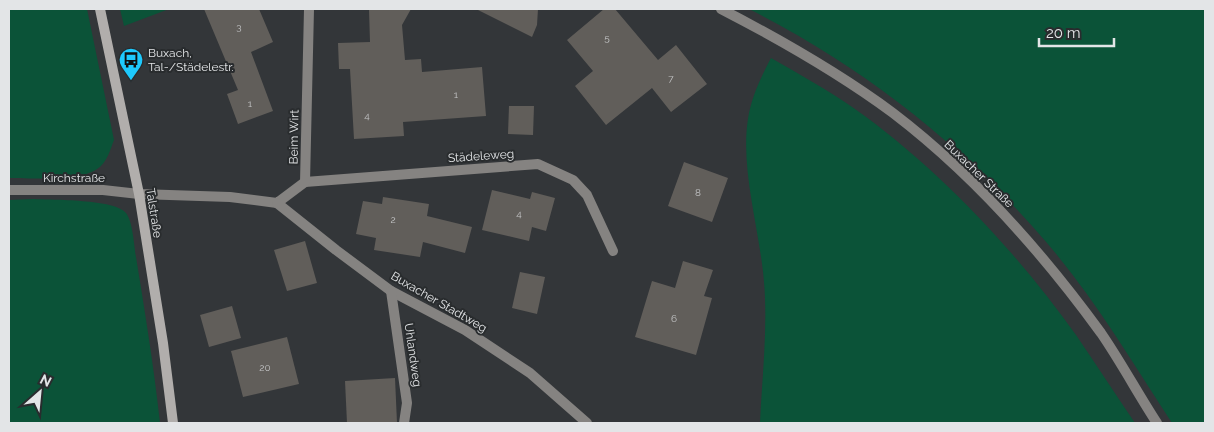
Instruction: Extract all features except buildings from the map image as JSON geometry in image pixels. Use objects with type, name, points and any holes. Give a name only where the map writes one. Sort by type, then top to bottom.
[{"type":"street","name":"Talstraße","points":[[100,9],[139,194],[163,343],[172,423]]},
{"type":"street","name":"Beim Wirt","points":[[278,203],[306,182],[309,9]]},
{"type":"street","name":"Buxacher Straße","points":[[721,9],[774,36],[834,72],[893,113],[967,177],[1003,213],[1040,255],[1101,334],[1157,423]]},
{"type":"street","name":"Städeleweg","points":[[306,182],[538,164],[573,180],[587,195],[614,251]]},
{"type":"street","name":"Kirchstraße","points":[[9,190],[103,190],[139,194]]},
{"type":"street","points":[[139,194],[230,197],[278,203]]},
{"type":"street","name":"Buxacher Stadtweg","points":[[278,203],[391,291],[465,330],[530,372],[587,423]]},
{"type":"street","name":"Uhlandweg","points":[[391,291],[407,403],[404,423]]},
{"type":"green space","points":[[9,9],[87,9],[114,140],[106,160],[97,169],[89,173],[67,178],[9,178]]},
{"type":"green space","points":[[120,9],[169,9],[124,26]]},
{"type":"green space","points":[[749,9],[1205,9],[1205,423],[1172,423],[1112,331],[1065,264],[1015,207],[946,141],[872,83],[792,32]]},
{"type":"green space","points":[[771,58],[855,109],[886,132],[946,184],[1029,273],[1076,335],[1135,423],[760,423],[765,299],[762,262],[748,179],[746,138],[751,103]]},
{"type":"green space","points":[[33,199],[97,203],[120,208],[126,213],[133,234],[160,423],[9,423],[9,200]]},
{"type":"place","name":"Buxach, Tal-/Städelestr.","points":[[131,81]]}]
